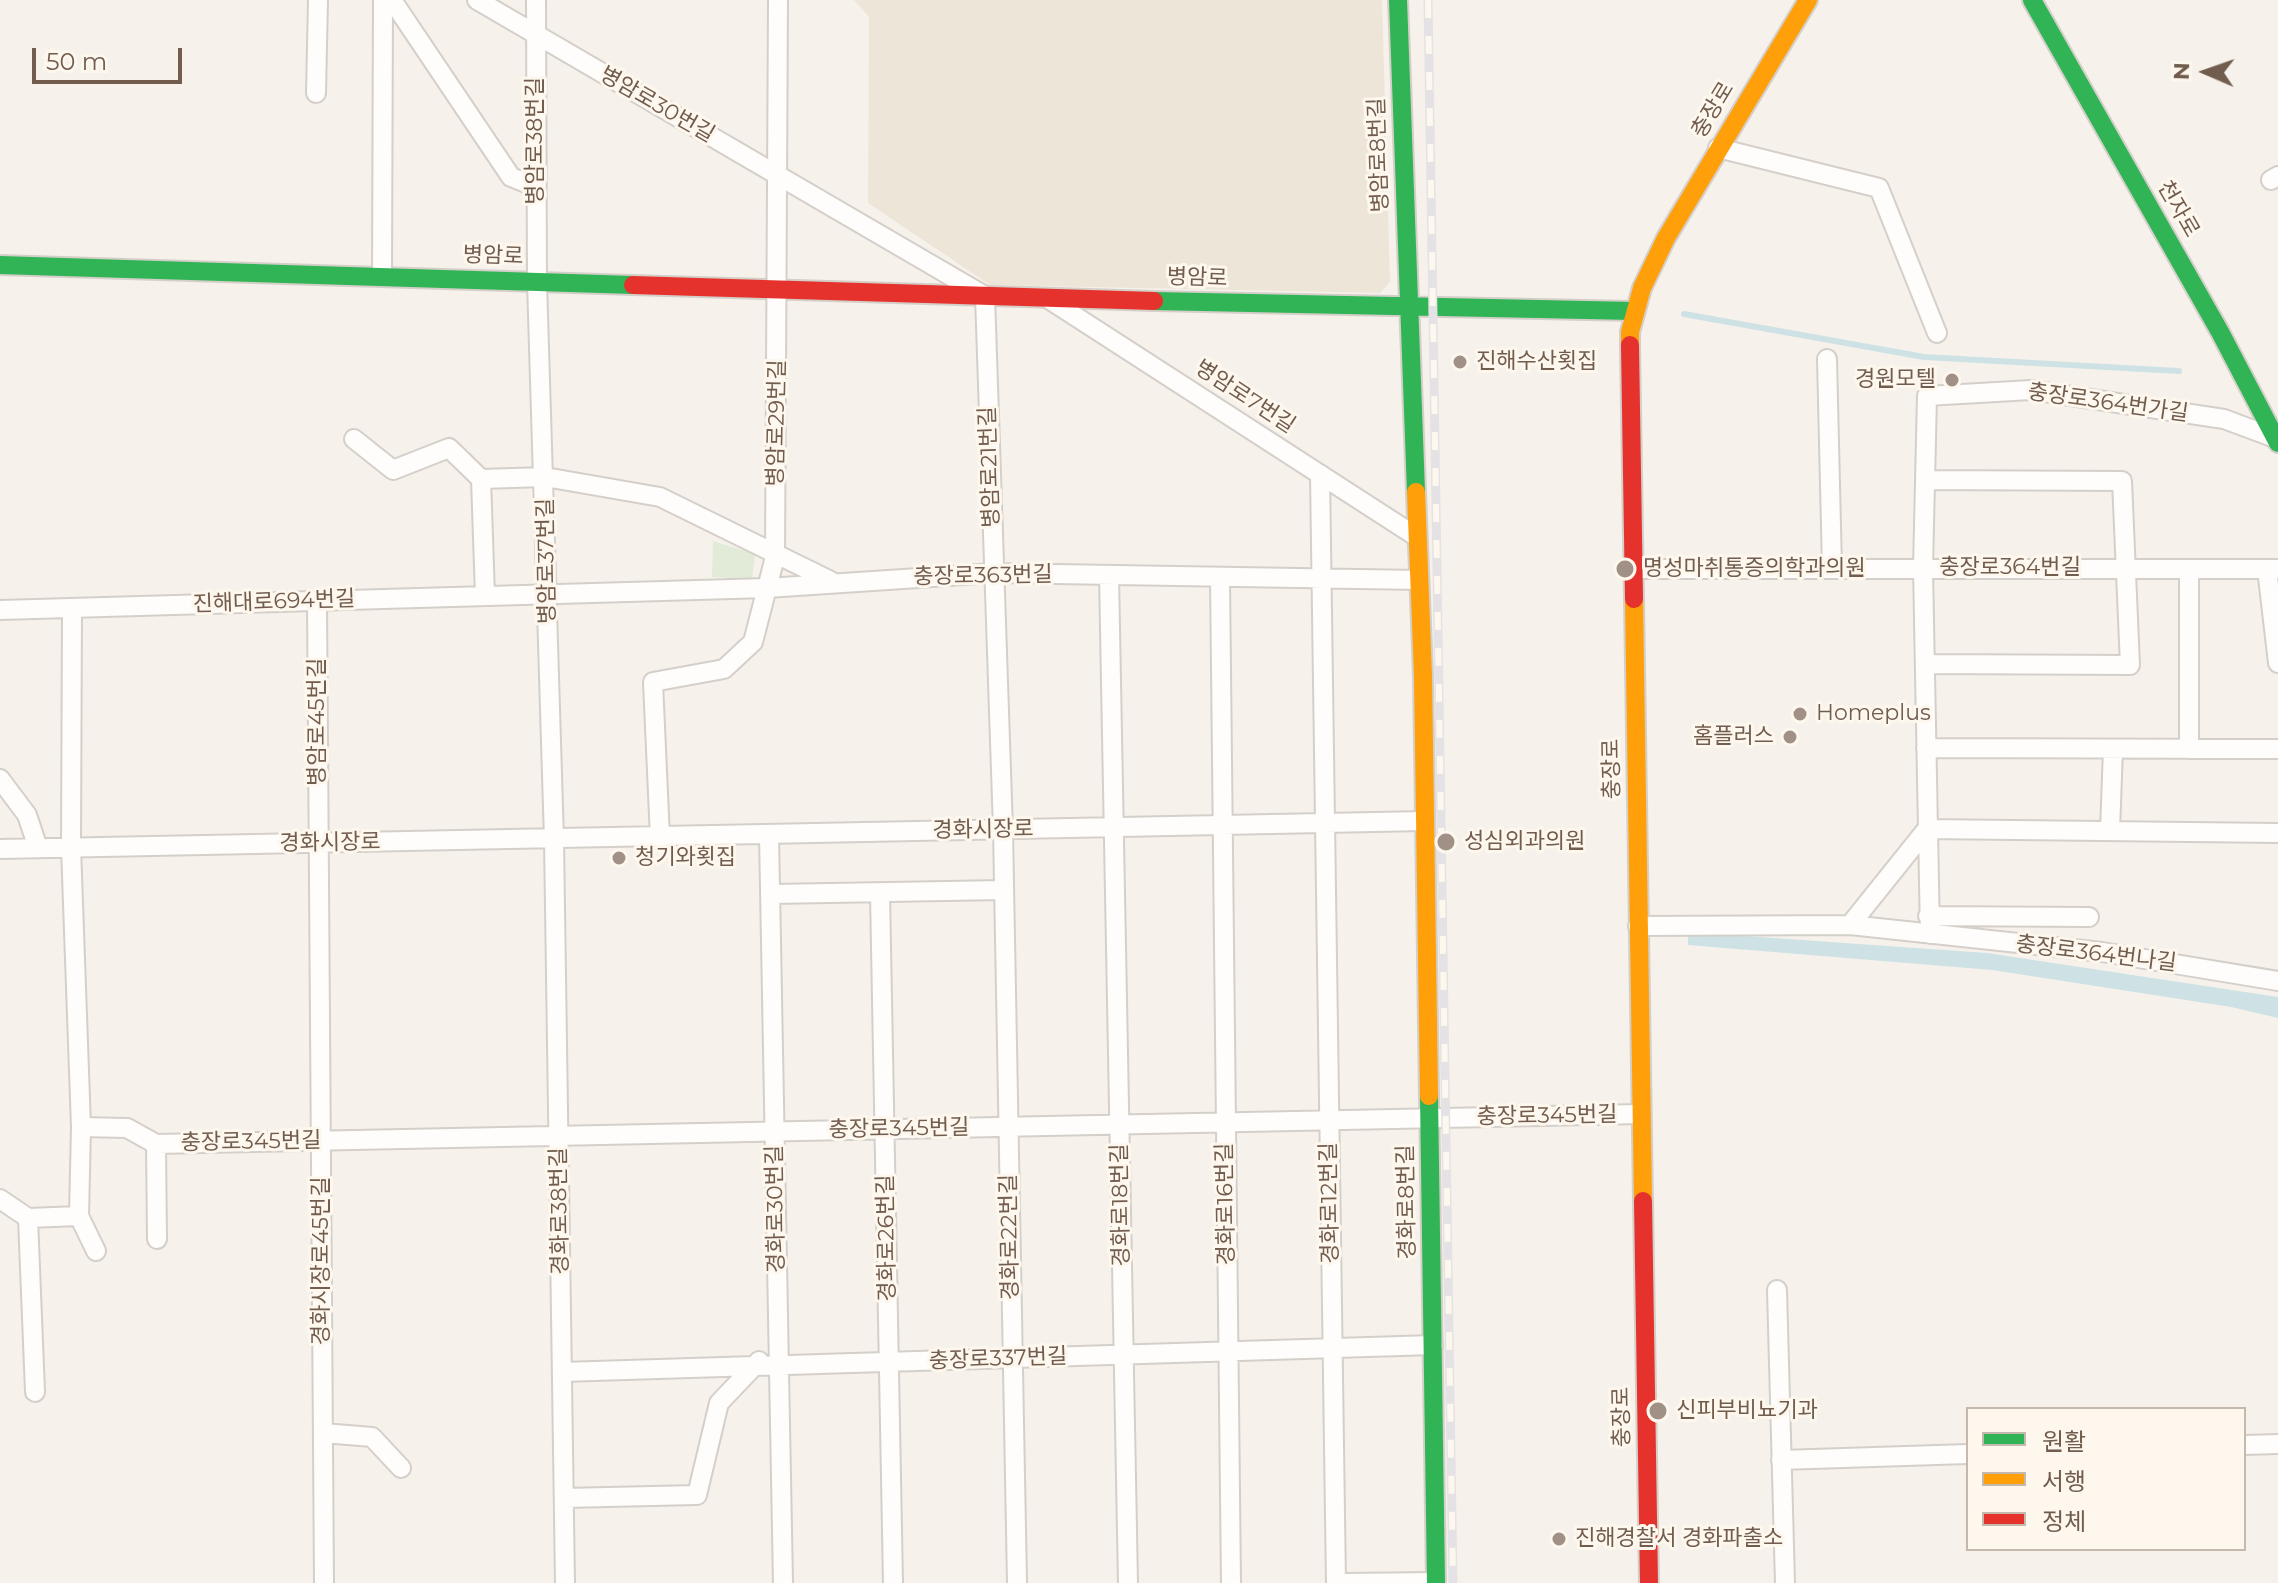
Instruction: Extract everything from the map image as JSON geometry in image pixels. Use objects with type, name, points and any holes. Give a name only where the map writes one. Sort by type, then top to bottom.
[{"type":"street","points":[[316,93],[318,0]]},
{"type":"street","points":[[382,277],[383,0]]},
{"type":"street","points":[[392,0],[511,177],[536,187]]},
{"type":"street","name":"병암로30번길","points":[[477,0],[778,175]]},
{"type":"street","name":"병암로38번길","points":[[536,0],[537,282]]},
{"type":"street","points":[[778,0],[778,289]]},
{"type":"street","name":"병암로8번길","points":[[1398,0],[1408,309]]},
{"type":"street","name":"충장로","points":[[1649,1583],[1629,364],[1634,311],[1666,238],[1808,0]]},
{"type":"street","name":"천자로","points":[[2032,0],[2220,332],[2276,440]]},
{"type":"street","points":[[1718,148],[1879,188],[1937,333]]},
{"type":"street","name":"병암로","points":[[778,175],[985,296]]},
{"type":"street","name":"병암로","points":[[0,265],[1408,309],[1634,311]]},
{"type":"street","name":"병암로37번길","points":[[537,282],[554,840]]},
{"type":"street","name":"병암로29번길","points":[[775,557],[778,289]]},
{"type":"street","name":"병암로21번길","points":[[985,296],[1003,830]]},
{"type":"street","name":"병암로7번길","points":[[1046,297],[1417,537]]},
{"type":"street","points":[[1408,309],[1425,821]]},
{"type":"street","points":[[1827,359],[1832,568]]},
{"type":"street","name":"충장로364번가길","points":[[1923,568],[1927,396],[2031,390],[2224,419],[2276,440]]},
{"type":"street","points":[[354,439],[393,470],[449,448],[481,479],[485,596]]},
{"type":"street","points":[[1320,474],[1324,823]]},
{"type":"street","points":[[481,479],[545,477],[660,497],[775,557],[832,581]]},
{"type":"street","points":[[1925,480],[2122,481],[2130,665],[1925,664]]},
{"type":"street","points":[[660,838],[653,682],[724,669],[753,642],[775,557]]},
{"type":"street","points":[[1638,926],[1929,925],[1923,568]]},
{"type":"street","name":"충장로364번길","points":[[1633,569],[2272,569]]},
{"type":"street","points":[[2189,569],[2189,749]]},
{"type":"street","points":[[2272,569],[2278,663]]},
{"type":"street","name":"충장로363번길","points":[[547,595],[767,588],[832,581],[994,573],[1419,580]]},
{"type":"street","points":[[1109,575],[1114,827]]},
{"type":"street","points":[[1220,577],[1221,825]]},
{"type":"street","name":"진해대로694번길","points":[[0,610],[547,595]]},
{"type":"street","name":"병암로45번길","points":[[317,601],[319,843]]},
{"type":"street","points":[[72,608],[71,847],[81,1127],[79,1216],[96,1251]]},
{"type":"street","points":[[1926,748],[2278,749]]},
{"type":"street","points":[[2110,831],[2113,749]]},
{"type":"street","points":[[0,779],[27,815],[38,848]]},
{"type":"street","name":"경화시장로","points":[[0,849],[1425,821]]},
{"type":"street","name":"경화로8번길","points":[[1425,821],[1436,1582]]},
{"type":"street","name":"경화로12번길","points":[[1324,823],[1336,1583]]},
{"type":"street","name":"경화로16번길","points":[[1221,825],[1231,1583]]},
{"type":"street","name":"경화로18번길","points":[[1114,827],[1128,1583]]},
{"type":"street","points":[[1850,925],[1927,829]]},
{"type":"street","points":[[1927,829],[2278,833]]},
{"type":"street","name":"경화로22번길","points":[[1003,830],[1017,1583]]},
{"type":"street","name":"경화로30번길","points":[[769,835],[783,1583]]},
{"type":"street","name":"경화로38번길","points":[[554,840],[565,1583]]},
{"type":"street","name":"경화시장로45번길","points":[[319,843],[324,1583]]},
{"type":"street","points":[[771,894],[1004,890]]},
{"type":"street","name":"경화로26번길","points":[[880,893],[893,1583]]},
{"type":"street","name":"충장로364번나길","points":[[1929,925],[2089,917]]},
{"type":"street","name":"충장로364번나길","points":[[1929,925],[2278,981]]},
{"type":"street","name":"충장로345번길","points":[[156,1144],[1641,1114]]},
{"type":"street","points":[[81,1127],[127,1128],[156,1144],[157,1239]]},
{"type":"street","points":[[0,1199],[28,1218],[79,1216]]},
{"type":"street","points":[[28,1218],[35,1392]]},
{"type":"street","points":[[1777,1290],[1785,1583]]},
{"type":"street","points":[[564,1498],[697,1495],[719,1403],[779,1341]]},
{"type":"street","name":"충장로337번길","points":[[562,1372],[1433,1345]]},
{"type":"street","points":[[323,1433],[372,1437],[401,1468]]},
{"type":"street","points":[[2246,1445],[2278,1444]]},
{"type":"street","points":[[1781,1460],[1966,1454]]},
{"type":"street","points":[[1344,1583],[1436,1582]]},
{"type":"shaded area","points":[[854,0],[1382,0],[1390,282],[1380,293],[990,285],[868,203],[869,17]]},
{"type":"shaded area","points":[[1688,932],[1987,953],[2278,997],[2278,1018],[2231,1007],[1992,970],[1688,945]]},
{"type":"green space","points":[[713,541],[755,554],[752,579],[712,577]]},
{"type":"waterway","points":[[1684,314],[1924,357],[2179,371]]},
{"type":"railway","points":[[1428,0],[1453,1583]]},
{"type":"traffic: fast","points":[[1398,0],[1416,492]]},
{"type":"traffic: fast","points":[[2032,0],[2220,332],[2278,443]]},
{"type":"traffic: fast","points":[[0,265],[633,285]]},
{"type":"traffic: fast","points":[[1154,301],[1634,311]]},
{"type":"traffic: fast","points":[[1429,1096],[1436,1583]]},
{"type":"traffic: slow","points":[[1630,345],[1630,332],[1642,288],[1666,238],[1808,0]]},
{"type":"traffic: slow","points":[[1416,492],[1423,676],[1429,1096]]},
{"type":"traffic: slow","points":[[1634,599],[1643,1201]]},
{"type":"traffic: jam","points":[[633,285],[1154,301]]},
{"type":"traffic: jam","points":[[1630,345],[1634,599]]},
{"type":"traffic: jam","points":[[1643,1201],[1649,1583]]},
{"type":"place","name":"진해수산횟집","points":[[1460,362]]},
{"type":"place","name":"경원모텔","points":[[1952,380]]},
{"type":"place","name":"명성마취통증의학과의원","points":[[1625,569]]},
{"type":"place","name":"Homeplus","points":[[1800,714]]},
{"type":"place","name":"홈플러스","points":[[1790,737]]},
{"type":"place","name":"성심외과의원","points":[[1446,842]]},
{"type":"place","name":"청기와횟집","points":[[619,858]]},
{"type":"place","name":"신피부비뇨기과","points":[[1658,1411]]},
{"type":"place","name":"진해경찰서 경화파출소","points":[[1559,1539]]}]
